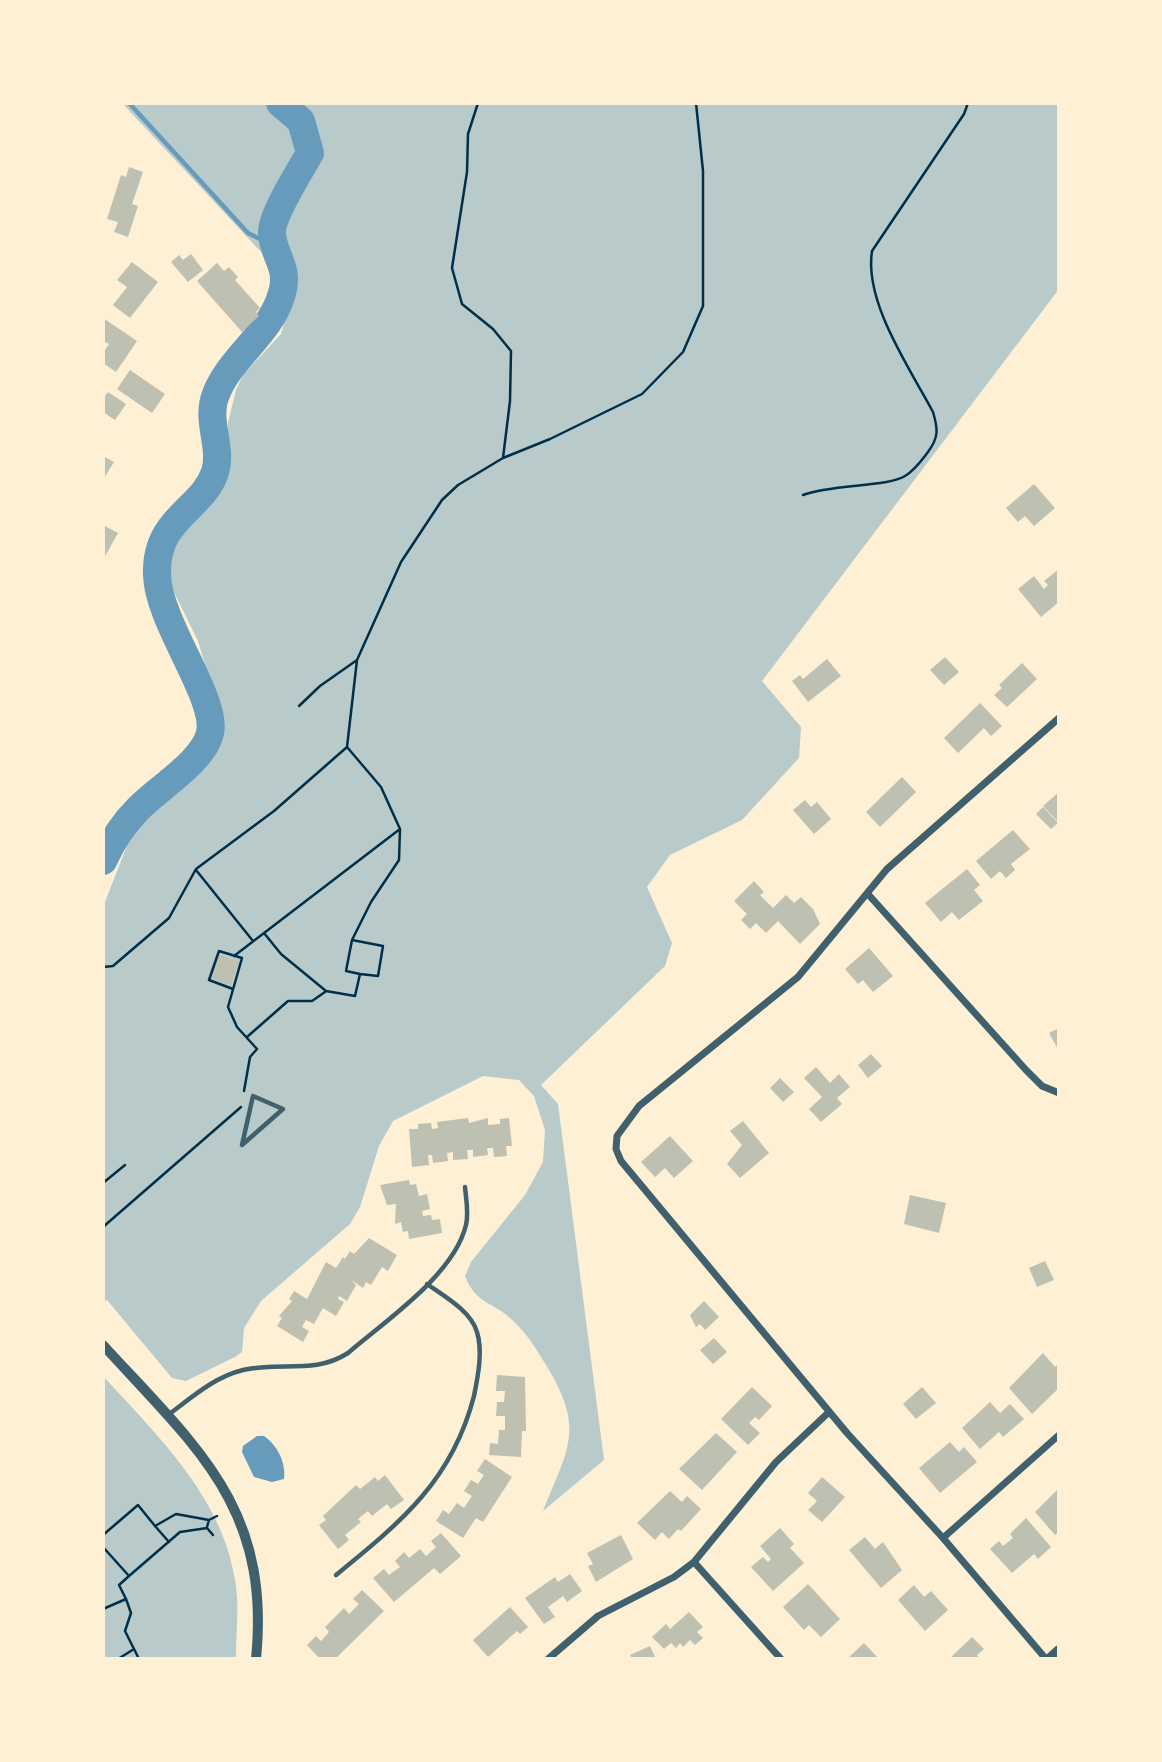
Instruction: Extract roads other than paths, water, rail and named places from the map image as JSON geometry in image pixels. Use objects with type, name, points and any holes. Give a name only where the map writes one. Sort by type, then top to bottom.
[{"type":"street","points":[[1059,718],[887,869],[808,967],[639,1106],[620,1129],[615,1143],[617,1154],[632,1177],[830,1412],[1048,1659],[1059,1650]]},
{"type":"street","points":[[867,893],[1026,1070],[1042,1086],[1059,1093]]},
{"type":"street","points":[[103,1345],[215,1471],[242,1522],[253,1561],[259,1604],[256,1659]]},
{"type":"street","points":[[548,1659],[598,1616],[674,1577],[694,1562],[776,1462],[830,1412]]},
{"type":"street","points":[[943,1538],[1059,1435]]},
{"type":"street","points":[[694,1562],[781,1659]]},
{"type":"lane","points":[[253,1096],[283,1109],[242,1144],[253,1096]]},
{"type":"lane","points":[[168,1415],[220,1378],[242,1370],[313,1367],[337,1360],[427,1284],[457,1247],[466,1226],[465,1187]]},
{"type":"lane","points":[[336,1575],[412,1511],[428,1492],[459,1441],[470,1412],[479,1363],[477,1330],[451,1301],[427,1284]]},
{"type":"water","points":[[257,1436],[264,1436],[277,1449],[284,1466],[284,1479],[272,1482],[254,1477],[242,1452],[243,1446]]},
{"type":"waterway","points":[[129,103],[248,233],[276,247]]},
{"type":"waterway","points":[[103,861],[127,821],[190,764],[199,754],[210,733],[210,718],[205,701],[160,594],[158,555],[171,527],[201,496],[215,472],[217,453],[212,414],[216,394],[231,368],[269,321],[282,293],[284,275],[273,240],[273,224],[281,204],[310,153],[301,121],[280,103]]}]
